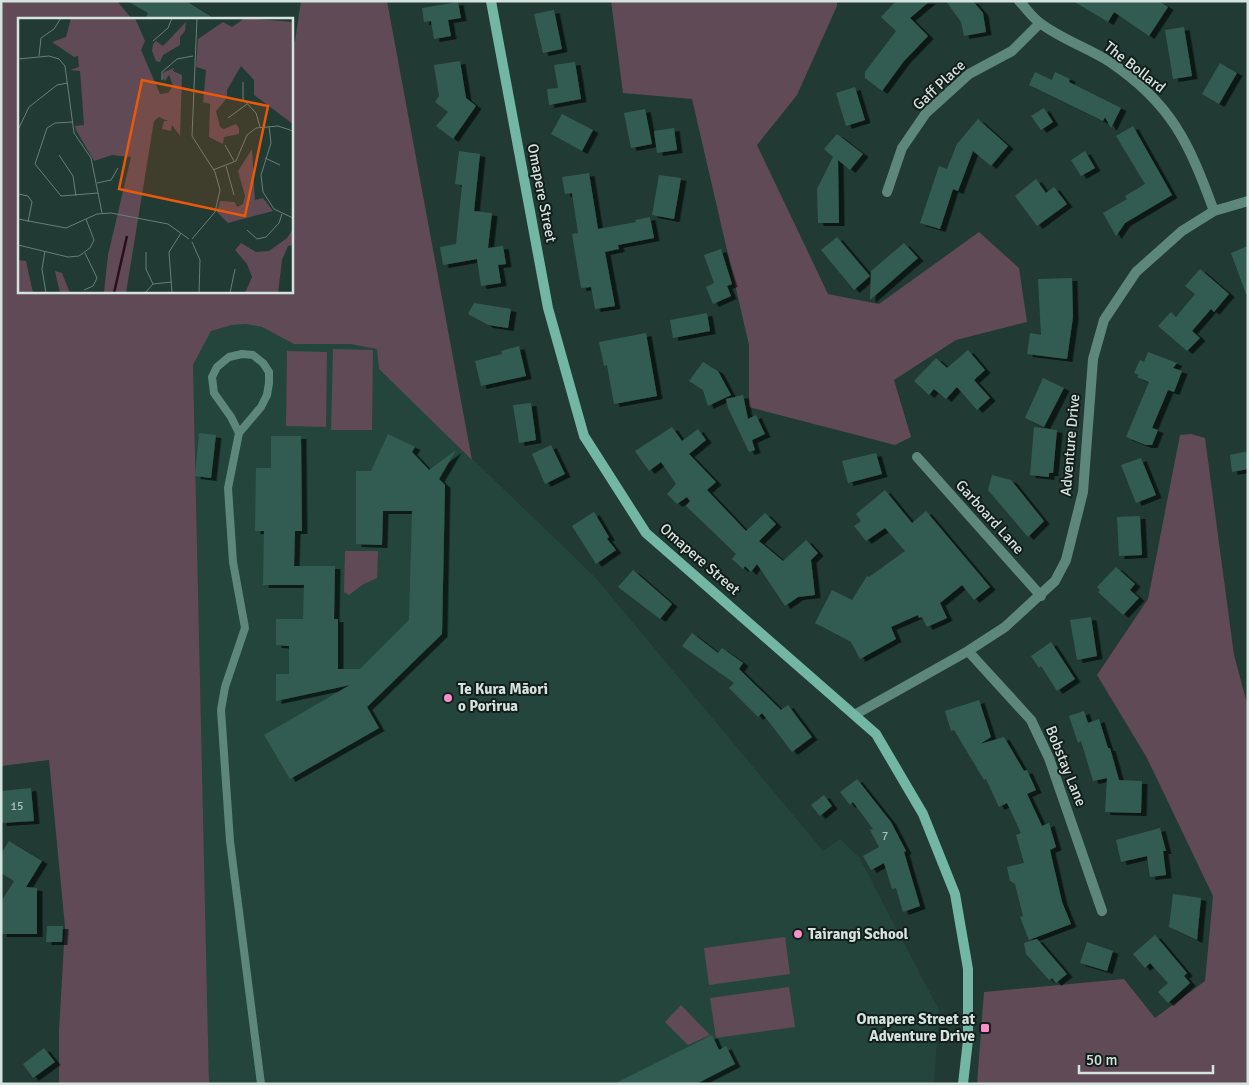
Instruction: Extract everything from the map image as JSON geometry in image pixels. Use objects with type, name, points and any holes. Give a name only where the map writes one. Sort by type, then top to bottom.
[{"type":"main road","name":"Omapere Street","points":[[491,1],[548,308],[584,436],[646,533],[856,714],[876,734],[923,814],[956,894],[968,969],[968,1040],[963,1084]]},
{"type":"street","name":"The Bollard","points":[[1019,1],[1040,23],[1110,62],[1146,91],[1173,119],[1195,158],[1214,211]]},
{"type":"street","name":"Gaff Place","points":[[887,192],[902,148],[926,113],[969,74],[1012,50],[1040,23]]},
{"type":"street","name":"Adventure Drive","points":[[856,714],[968,651],[1005,627],[1041,596],[1055,581],[1066,560],[1083,492],[1093,358],[1104,320],[1136,272],[1182,231],[1214,211],[1248,201]]},
{"type":"street","name":"Garboard Lane","points":[[917,457],[1041,596]]},
{"type":"street","name":"Bobstay Lane","points":[[968,651],[1031,720],[1049,758],[1102,911]]},
{"type":"lane","points":[[239,433],[214,392],[212,377],[217,367],[229,357],[253,355],[263,363],[268,372],[267,395],[261,407],[239,433],[228,488],[232,562],[245,628],[225,687],[221,720],[230,842],[261,1084]]},
{"type":"shaded area","points":[[1,1],[117,1],[131,18],[18,18],[18,292],[292,292],[292,45],[295,41],[301,1],[387,1],[472,460],[379,369],[377,349],[350,344],[294,344],[262,327],[246,324],[232,325],[211,331],[193,365],[209,1084],[59,1084],[59,1031],[65,927],[49,760],[1,766]]},
{"type":"shaded area","points":[[611,1],[837,1],[837,6],[797,95],[757,145],[828,294],[879,304],[979,232],[1019,268],[1027,322],[956,340],[894,380],[911,437],[895,445],[749,407],[749,345],[692,99],[623,93]]},
{"type":"shaded area","name":"Te Kura Māori o Porirua","points":[[246,324],[262,327],[294,344],[350,344],[378,349],[379,369],[594,576],[823,851],[840,839],[859,857],[939,1010],[934,1084],[209,1084],[193,365],[211,331],[232,325]]},
{"type":"shaded area","points":[[333,349],[373,350],[372,430],[331,430]]},
{"type":"shaded area","points":[[287,351],[327,352],[326,427],[286,426]]},
{"type":"shaded area","points":[[1191,434],[1205,438],[1234,655],[1248,707],[1248,1084],[977,1084],[984,992],[1124,979],[1155,1018],[1205,981],[1213,896],[1147,758],[1097,675],[1148,599],[1180,435]]},
{"type":"shaded area","points":[[345,551],[378,551],[377,578],[362,585],[349,595],[344,592]]},
{"type":"shaded area","points":[[785,937],[790,974],[709,985],[704,948]]},
{"type":"shaded area","points":[[789,987],[795,1027],[716,1038],[710,998]]},
{"type":"shaded area","points":[[681,1005],[710,1035],[688,1045],[665,1022]]},
{"type":"building","points":[[127,1],[186,1],[213,18],[146,18],[148,13]]},
{"type":"building","points":[[896,1],[930,1],[910,18],[928,36],[904,61],[882,91],[865,78],[865,72],[896,31],[881,17]]},
{"type":"building","points":[[946,1],[973,1],[983,13],[986,32],[964,36],[961,22]]},
{"type":"building","points":[[1073,1],[1159,1],[1168,7],[1149,36],[1114,12],[1108,22]]},
{"type":"building","points":[[458,2],[461,18],[448,20],[451,36],[434,39],[431,21],[424,22],[422,8]]},
{"type":"building","points":[[554,10],[562,49],[543,53],[534,14]]},
{"type":"building","points":[[1184,27],[1192,76],[1173,79],[1165,30]]},
{"type":"building","points":[[460,61],[466,98],[476,106],[453,139],[436,126],[448,112],[435,102],[439,96],[434,65]]},
{"type":"building","points":[[575,62],[581,99],[549,105],[547,89],[558,88],[554,65]]},
{"type":"building","points":[[1220,63],[1237,73],[1219,104],[1202,94]]},
{"type":"building","points":[[1035,72],[1052,80],[1055,72],[1070,79],[1069,82],[1121,108],[1111,128],[1105,117],[1103,121],[1029,85]]},
{"type":"building","points":[[855,87],[865,120],[846,126],[836,93]]},
{"type":"building","points":[[1044,108],[1053,122],[1041,130],[1031,116]]},
{"type":"building","points":[[645,109],[652,144],[631,148],[624,113]]},
{"type":"building","points":[[562,114],[593,130],[582,151],[551,134]]},
{"type":"building","points":[[978,119],[1008,146],[991,166],[973,151],[958,191],[953,189],[940,229],[920,223],[939,166],[947,169],[957,144]]},
{"type":"building","points":[[1133,126],[1172,195],[1125,223],[1116,236],[1103,213],[1127,199],[1125,196],[1145,184],[1116,136]]},
{"type":"building","points":[[674,128],[677,150],[657,153],[654,131]]},
{"type":"building","points":[[837,134],[863,154],[850,170],[838,160],[839,223],[818,223],[817,189],[833,157],[824,149]]},
{"type":"building","points":[[459,151],[480,154],[474,211],[492,213],[488,248],[503,246],[506,264],[498,265],[501,283],[481,286],[477,259],[443,265],[440,247],[456,244],[462,185],[455,184]]},
{"type":"building","points":[[1085,151],[1095,168],[1081,176],[1071,160]]},
{"type":"building","points":[[589,173],[598,229],[636,222],[635,220],[650,217],[654,238],[618,245],[619,249],[605,252],[615,306],[595,309],[591,287],[581,288],[572,234],[578,233],[572,193],[565,194],[562,177]]},
{"type":"building","points":[[659,175],[681,178],[674,219],[652,215]]},
{"type":"building","points":[[1036,179],[1046,193],[1054,187],[1067,204],[1037,226],[1015,196]]},
{"type":"building","points":[[837,237],[870,276],[854,290],[821,250]]},
{"type":"building","points":[[904,243],[918,258],[870,300],[871,271]]},
{"type":"building","points":[[1248,246],[1248,294],[1246,294],[1231,253]]},
{"type":"building","points":[[721,249],[732,284],[727,286],[731,296],[713,304],[706,287],[714,283],[704,255]]},
{"type":"building","points":[[1200,269],[1229,294],[1214,312],[1211,309],[1192,331],[1200,338],[1187,351],[1158,326],[1171,312],[1176,317],[1195,294],[1185,286]]},
{"type":"building","points":[[1072,278],[1073,317],[1067,359],[1027,354],[1030,333],[1041,335],[1038,279]]},
{"type":"building","points":[[474,303],[511,309],[508,328],[488,325],[468,314]]},
{"type":"building","points":[[707,313],[710,331],[673,338],[670,320]]},
{"type":"building","points":[[646,333],[657,396],[614,404],[607,365],[604,366],[599,342]]},
{"type":"building","points":[[519,346],[526,376],[481,386],[475,361],[502,354],[501,351]]},
{"type":"building","points":[[968,350],[985,370],[974,380],[990,398],[977,410],[957,387],[946,399],[934,389],[929,395],[914,381],[936,358],[947,368]]},
{"type":"building","points":[[1148,352],[1177,363],[1173,368],[1182,371],[1174,392],[1168,390],[1152,428],[1158,430],[1152,445],[1146,445],[1126,437],[1149,382],[1137,377],[1139,375],[1134,373],[1140,360],[1144,362]]},
{"type":"building","points":[[703,362],[718,371],[731,395],[708,406],[703,390],[689,381]]},
{"type":"building","points":[[1043,378],[1064,388],[1044,427],[1025,418]]},
{"type":"building","points":[[743,395],[748,419],[756,415],[765,434],[752,440],[755,450],[749,452],[728,408],[726,399]]},
{"type":"building","points":[[531,403],[536,440],[519,443],[513,405]]},
{"type":"building","points":[[672,427],[682,441],[698,429],[706,440],[689,454],[716,482],[707,490],[746,531],[765,513],[776,524],[759,541],[783,561],[806,540],[818,553],[811,560],[815,595],[798,597],[785,606],[757,564],[751,572],[745,566],[743,569],[732,559],[736,554],[686,506],[690,501],[687,497],[677,504],[667,494],[676,484],[661,462],[649,471],[635,451]]},
{"type":"building","points":[[1034,427],[1057,430],[1053,473],[1049,473],[1049,477],[1030,475]]},
{"type":"building","points":[[199,433],[216,435],[211,478],[195,476]]},
{"type":"building","points":[[388,434],[415,447],[412,452],[429,470],[456,450],[439,479],[445,485],[442,634],[367,707],[379,728],[290,779],[264,735],[350,685],[276,701],[276,674],[289,674],[289,646],[276,645],[276,619],[303,619],[304,585],[263,585],[264,531],[255,531],[256,468],[271,468],[271,436],[301,436],[302,531],[295,531],[294,566],[335,566],[334,619],[338,619],[338,669],[360,669],[409,620],[412,511],[383,511],[382,545],[356,544],[356,471],[371,471]]},
{"type":"building","points":[[551,445],[565,474],[545,484],[532,454]]},
{"type":"building","points":[[1248,452],[1248,469],[1232,472],[1230,455]]},
{"type":"building","points":[[876,453],[882,474],[848,483],[842,461]]},
{"type":"building","points":[[1141,458],[1156,495],[1136,503],[1121,465]]},
{"type":"building","points":[[992,475],[1011,480],[1044,521],[1028,537],[988,490]]},
{"type":"building","points":[[885,490],[912,523],[926,511],[990,587],[974,600],[962,585],[940,603],[947,618],[927,627],[922,617],[919,618],[918,615],[891,627],[896,639],[860,659],[851,642],[815,623],[832,590],[852,600],[867,576],[869,577],[905,551],[885,528],[866,541],[854,526],[861,521],[856,514]]},
{"type":"building","points":[[594,512],[609,537],[607,539],[616,550],[596,564],[572,526]]},
{"type":"building","points":[[1140,516],[1142,555],[1119,556],[1117,517]]},
{"type":"building","points":[[1116,567],[1135,584],[1130,590],[1139,598],[1123,615],[1098,592],[1100,590],[1097,587]]},
{"type":"building","points":[[633,570],[672,604],[660,619],[618,587]]},
{"type":"building","points":[[1091,617],[1097,656],[1077,660],[1070,620]]},
{"type":"building","points":[[692,633],[718,653],[722,648],[743,663],[739,669],[781,710],[788,705],[812,737],[792,752],[762,713],[758,717],[729,688],[734,683],[682,646]]},
{"type":"building","points":[[1051,642],[1075,679],[1057,691],[1041,666],[1039,668],[1031,656]]},
{"type":"building","points":[[979,700],[991,737],[980,744],[1004,737],[1024,771],[1027,770],[1036,790],[1027,794],[1042,826],[1049,823],[1056,847],[1050,850],[1062,902],[1071,924],[1029,940],[1020,917],[1023,916],[1015,884],[1010,881],[1007,867],[1024,863],[1016,835],[1021,833],[1007,803],[999,807],[986,779],[984,780],[954,730],[951,731],[945,711]]},
{"type":"building","points":[[1084,711],[1088,723],[1099,719],[1119,780],[1142,781],[1141,813],[1105,812],[1107,778],[1093,781],[1081,741],[1078,743],[1069,716]]},
{"type":"building","points":[[857,779],[891,822],[906,851],[904,852],[920,906],[903,912],[896,888],[892,889],[884,863],[871,870],[863,856],[879,847],[870,830],[873,829],[853,802],[850,805],[840,792]]},
{"type":"building","points":[[31,788],[34,821],[1,823],[1,791]]},
{"type":"building","points":[[824,795],[832,806],[820,816],[811,805]]},
{"type":"building","points":[[1160,828],[1166,851],[1163,851],[1166,875],[1150,877],[1147,856],[1121,862],[1116,840]]},
{"type":"building","points":[[9,841],[42,861],[26,887],[37,888],[37,934],[1,934],[1,902],[14,881],[1,873],[1,854]]},
{"type":"building","points":[[1173,894],[1201,898],[1197,940],[1169,927]]},
{"type":"building","points":[[47,926],[63,926],[62,942],[46,942]]},
{"type":"building","points":[[1155,935],[1187,973],[1184,976],[1190,983],[1168,1003],[1158,992],[1168,983],[1150,963],[1145,968],[1133,954]]},
{"type":"building","points":[[1037,939],[1067,974],[1056,983],[1052,978],[1049,980],[1026,954],[1024,943]]},
{"type":"building","points":[[1087,942],[1113,951],[1107,971],[1080,963]]},
{"type":"building","points":[[712,1035],[719,1050],[726,1046],[735,1064],[696,1084],[614,1084]]},
{"type":"building","points":[[44,1048],[55,1062],[33,1078],[23,1064]]},
{"type":"place","name":"Te Kura Māori o Porirua","points":[[448,698]]},
{"type":"place","name":"Tairangi School","points":[[798,934]]},
{"type":"place","name":"Omapere Street at Adventure Drive","points":[[985,1028]]}]
